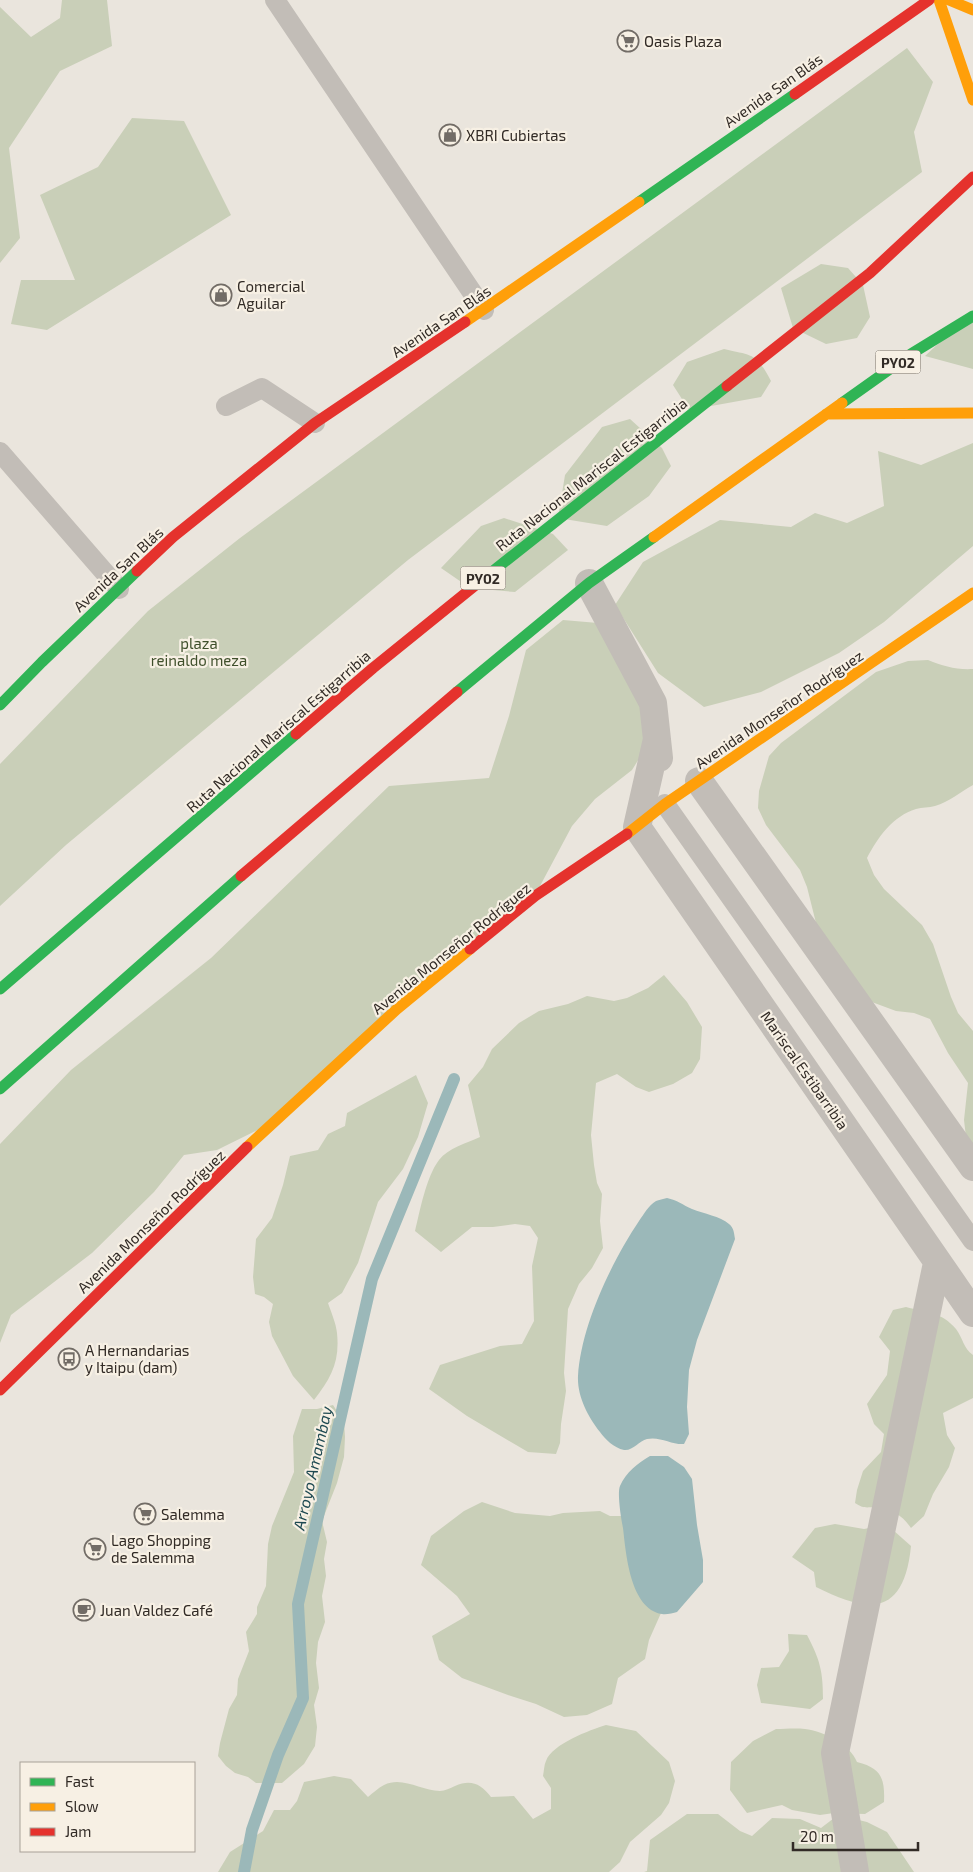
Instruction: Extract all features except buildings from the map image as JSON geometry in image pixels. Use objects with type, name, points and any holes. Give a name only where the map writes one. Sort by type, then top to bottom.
[{"type":"main road","name":"Avenida San Blás","points":[[0,705],[42,662],[174,537],[315,423],[484,310],[929,0]]},
{"type":"main road","points":[[939,0],[973,100]]},
{"type":"main road","points":[[949,0],[973,10]]},
{"type":"main road","name":"PY02","points":[[973,166],[973,178]]},
{"type":"main road","name":"Ruta Nacional Mariscal Estigarribia","points":[[0,990],[373,668],[522,546],[870,273],[973,178]]},
{"type":"main road","name":"PY02","points":[[0,1089],[226,890],[522,637],[589,583],[911,354],[973,316]]},
{"type":"main road","points":[[826,414],[973,413]]},
{"type":"main road","name":"Avenida Monseñor Rodríguez","points":[[0,1390],[237,1157],[397,1009],[535,896],[637,827],[665,804],[973,593]]},
{"type":"street","points":[[589,583],[653,703],[665,804]]},
{"type":"street","points":[[637,827],[657,739]]},
{"type":"street","points":[[700,781],[973,1166]]},
{"type":"street","name":"Mariscal Estibarribia","points":[[637,827],[973,1313]]},
{"type":"street","points":[[855,1872],[835,1753],[937,1263]]},
{"type":"lane","points":[[275,0],[484,310]]},
{"type":"lane","points":[[226,406],[262,388],[315,423]]},
{"type":"lane","points":[[0,452],[61,509],[119,589]]},
{"type":"lane","points":[[665,804],[973,1241]]},
{"type":"green space","points":[[62,0],[107,0],[112,46],[60,71],[9,148],[20,238],[0,263],[0,7],[31,37],[60,18]]},
{"type":"green space","name":"plaza reinaldo meza","points":[[907,48],[933,82],[914,132],[922,172],[408,560],[66,845],[0,906],[0,764],[148,611],[240,538]]},
{"type":"green space","points":[[132,118],[184,121],[231,215],[47,330],[11,324],[21,280],[75,280],[40,195],[98,167]]},
{"type":"green space","points":[[821,264],[848,268],[863,285],[870,317],[857,338],[826,344],[793,328],[781,288]]},
{"type":"green space","points":[[973,311],[973,369],[925,356]]},
{"type":"green space","points":[[724,349],[753,357],[762,365],[771,381],[761,397],[689,410],[673,385],[687,362]]},
{"type":"green space","points":[[630,419],[662,448],[671,466],[649,496],[607,526],[558,518],[565,475],[602,427]]},
{"type":"green space","points":[[973,443],[973,546],[884,622],[839,653],[761,692],[704,707],[658,673],[615,605],[643,562],[720,520],[791,527],[815,513],[847,523],[884,506],[878,451],[921,465]]},
{"type":"green space","points":[[504,518],[553,534],[568,550],[515,592],[470,588],[441,568],[481,526]]},
{"type":"green space","points":[[563,620],[598,623],[655,733],[632,770],[595,799],[572,826],[540,886],[270,1124],[217,1150],[184,1155],[154,1192],[92,1253],[11,1315],[0,1343],[0,1144],[71,1070],[211,958],[389,786],[489,778],[509,716],[526,650]]},
{"type":"green space","points":[[928,660],[950,667],[973,669],[973,785],[940,804],[933,807],[916,809],[900,817],[881,835],[867,858],[874,875],[884,889],[922,925],[933,944],[958,1013],[973,1031],[973,1154],[966,1137],[964,1120],[968,1083],[948,1053],[930,1019],[914,1013],[896,1011],[861,998],[816,923],[807,887],[800,870],[766,825],[758,808],[759,791],[769,756],[781,743],[876,672],[908,661]]},
{"type":"green space","points":[[664,975],[687,1002],[702,1027],[700,1059],[692,1073],[673,1084],[649,1092],[636,1087],[617,1074],[596,1083],[591,1135],[597,1183],[602,1194],[600,1221],[603,1248],[592,1268],[579,1284],[568,1309],[564,1373],[566,1391],[560,1443],[556,1454],[528,1452],[467,1416],[429,1389],[440,1365],[500,1346],[522,1344],[534,1321],[532,1266],[538,1238],[530,1226],[515,1224],[472,1227],[441,1252],[415,1231],[424,1194],[430,1175],[439,1160],[452,1149],[480,1137],[468,1085],[483,1067],[492,1049],[519,1023],[539,1011],[568,1004],[587,996],[614,1001],[627,998],[648,988]]},
{"type":"green space","points":[[416,1075],[428,1103],[418,1137],[403,1169],[378,1202],[358,1263],[342,1293],[328,1303],[335,1321],[338,1343],[336,1361],[330,1377],[314,1400],[293,1376],[272,1336],[269,1322],[273,1304],[264,1297],[255,1294],[253,1277],[256,1239],[272,1218],[290,1156],[318,1150],[328,1134],[345,1126],[347,1113]]},
{"type":"green space","points":[[906,1307],[939,1316],[951,1323],[967,1349],[973,1355],[973,1398],[943,1413],[947,1435],[955,1448],[949,1467],[933,1494],[924,1516],[911,1528],[901,1516],[883,1509],[864,1507],[855,1503],[863,1471],[881,1452],[884,1434],[874,1424],[867,1404],[887,1375],[890,1351],[879,1337],[893,1310]]},
{"type":"green space","points":[[333,1405],[344,1422],[344,1457],[337,1483],[322,1521],[327,1542],[324,1559],[326,1576],[322,1596],[325,1622],[318,1642],[316,1663],[319,1688],[314,1705],[317,1727],[315,1746],[304,1764],[282,1783],[256,1783],[248,1777],[235,1773],[226,1766],[218,1756],[220,1743],[229,1709],[237,1695],[238,1679],[249,1651],[246,1632],[257,1614],[257,1607],[266,1586],[268,1544],[272,1526],[294,1472],[293,1436],[302,1409],[317,1409]]},
{"type":"green space","points":[[482,1502],[515,1513],[550,1516],[563,1513],[600,1511],[610,1516],[629,1516],[661,1613],[649,1640],[645,1659],[618,1678],[612,1704],[587,1715],[564,1717],[536,1704],[462,1678],[439,1660],[432,1636],[470,1614],[457,1596],[421,1565],[431,1536],[464,1511]]},
{"type":"green space","points":[[835,1524],[864,1529],[884,1525],[893,1530],[911,1546],[907,1569],[901,1586],[892,1597],[881,1603],[868,1604],[853,1602],[835,1596],[816,1587],[814,1572],[792,1557],[815,1528]]},
{"type":"green space","points":[[788,1634],[807,1635],[820,1666],[823,1699],[810,1709],[761,1703],[757,1685],[761,1668],[779,1667],[789,1651]]},
{"type":"green space","points":[[606,1725],[636,1731],[669,1762],[675,1781],[669,1803],[661,1815],[630,1842],[620,1862],[609,1872],[218,1872],[230,1852],[263,1831],[274,1810],[290,1810],[297,1801],[304,1782],[334,1776],[351,1779],[368,1797],[382,1786],[398,1782],[440,1791],[461,1784],[471,1783],[479,1786],[491,1797],[514,1796],[533,1819],[551,1809],[551,1788],[543,1776],[545,1763],[550,1755],[563,1743]]},
{"type":"green space","points":[[776,1729],[812,1730],[820,1732],[842,1744],[857,1762],[871,1767],[880,1775],[884,1786],[884,1802],[865,1814],[834,1813],[820,1815],[792,1810],[782,1805],[747,1813],[730,1790],[731,1762],[753,1741]]},
{"type":"green space","points":[[687,1814],[718,1814],[740,1831],[752,1836],[772,1818],[800,1819],[821,1828],[838,1815],[867,1822],[887,1832],[914,1872],[644,1872],[647,1871],[650,1840]]},
{"type":"water","points":[[667,1198],[725,1221],[732,1227],[735,1239],[697,1340],[689,1370],[687,1407],[689,1434],[684,1444],[652,1438],[624,1450],[613,1445],[604,1437],[591,1420],[584,1406],[578,1384],[580,1357],[591,1316],[618,1256],[648,1208],[656,1201]]},
{"type":"water","points":[[650,1456],[668,1456],[684,1467],[692,1479],[703,1560],[703,1582],[677,1612],[667,1614],[651,1610],[636,1591],[628,1565],[620,1506],[619,1489],[626,1476],[633,1468]]},
{"type":"waterway","name":"Arroyo Amambay","points":[[244,1872],[252,1830],[278,1755],[303,1698],[298,1604],[372,1279],[454,1079]]},
{"type":"traffic: fast","points":[[639,202],[795,94]]},
{"type":"traffic: fast","points":[[842,403],[911,354],[973,316]]},
{"type":"traffic: fast","points":[[488,575],[727,386]]},
{"type":"traffic: fast","points":[[457,692],[589,583],[654,537]]},
{"type":"traffic: fast","points":[[0,705],[137,571]]},
{"type":"traffic: fast","points":[[0,989],[296,734]]},
{"type":"traffic: fast","points":[[0,1089],[241,876]]},
{"type":"traffic: slow","points":[[939,0],[973,100]]},
{"type":"traffic: slow","points":[[949,0],[973,10]]},
{"type":"traffic: slow","points":[[465,322],[639,202]]},
{"type":"traffic: slow","points":[[654,537],[842,403]]},
{"type":"traffic: slow","points":[[826,414],[973,413]]},
{"type":"traffic: slow","points":[[627,834],[665,804],[973,593]]},
{"type":"traffic: slow","points":[[247,1147],[397,1009],[470,949]]},
{"type":"traffic: jam","points":[[795,94],[929,0]]},
{"type":"traffic: jam","points":[[727,386],[870,273],[973,177]]},
{"type":"traffic: jam","points":[[137,571],[173,537],[315,423],[465,322]]},
{"type":"traffic: jam","points":[[296,734],[373,668],[488,575]]},
{"type":"traffic: jam","points":[[241,876],[457,692]]},
{"type":"traffic: jam","points":[[470,949],[535,896],[627,834]]},
{"type":"traffic: jam","points":[[0,1390],[247,1147]]},
{"type":"place","name":"Oasis Plaza","points":[[628,41]]},
{"type":"place","name":"XBRI Cubiertas","points":[[450,135]]},
{"type":"place","name":"Comercial Aguilar","points":[[221,295]]},
{"type":"place","name":"A Hernandarias y Itaipu (dam)","points":[[69,1359]]},
{"type":"place","name":"Salemma","points":[[145,1514]]},
{"type":"place","name":"Lago Shopping de Salemma","points":[[95,1549]]},
{"type":"place","name":"Juan Valdez Café","points":[[84,1610]]}]
